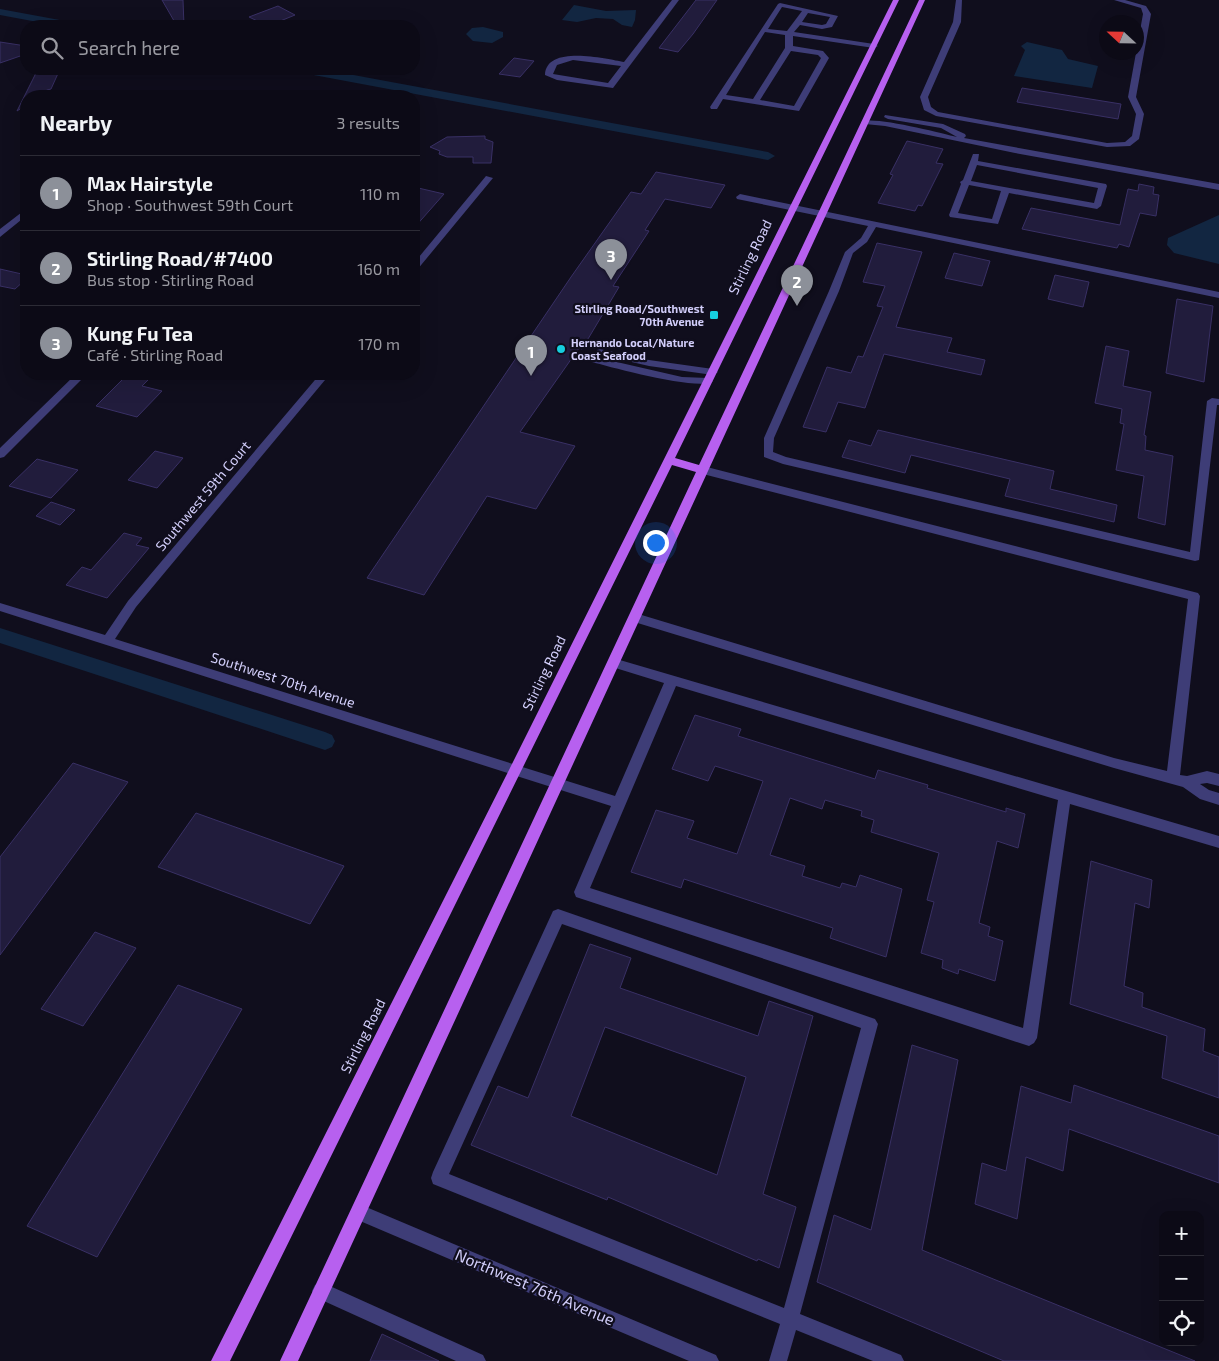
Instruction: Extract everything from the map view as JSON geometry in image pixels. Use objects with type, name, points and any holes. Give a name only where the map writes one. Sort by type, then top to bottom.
[{"type":"main road","name":"Stirling Road","points":[[220,1361],[515,772],[896,0]]},
{"type":"main road","points":[[289,1361],[922,0]]},
{"type":"main road","points":[[669,460],[703,470]]},
{"type":"street","points":[[627,65],[574,57],[564,58],[556,61],[549,71],[549,75],[557,78],[610,86],[627,65],[676,0]]},
{"type":"street","points":[[959,0],[957,22],[924,96],[927,108],[936,114],[1005,138],[1107,145],[1127,144],[1136,137],[1140,114],[1132,97],[1148,14],[1144,7],[1117,0]]},
{"type":"street","points":[[714,108],[780,5],[834,16],[828,25],[822,27],[798,23]]},
{"type":"street","points":[[755,102],[789,48],[789,34],[806,10]]},
{"type":"street","points":[[763,30],[874,46]]},
{"type":"street","points":[[721,96],[796,109],[825,58],[820,53],[789,48]]},
{"type":"street","points":[[867,119],[930,135],[935,139],[949,143],[968,142],[980,144],[1005,138],[1026,153],[1219,187]]},
{"type":"street","points":[[867,119],[942,126],[980,144]]},
{"type":"street","points":[[980,144],[952,215],[995,222],[1006,190]]},
{"type":"street","points":[[974,162],[1103,186]]},
{"type":"street","points":[[964,182],[1097,206],[1107,167]]},
{"type":"street","points":[[420,261],[489,178]]},
{"type":"street","points":[[739,200],[770,209],[794,209],[1219,294]]},
{"type":"street","points":[[0,234],[20,217]]},
{"type":"street","points":[[873,225],[864,240],[849,252],[834,291],[768,438],[768,454],[783,460],[1195,557],[1212,401],[1219,402]]},
{"type":"street","points":[[598,356],[682,380],[711,376]]},
{"type":"street","points":[[0,454],[76,380]]},
{"type":"street","name":"Southwest 59th Court","points":[[108,640],[132,604],[320,380]]},
{"type":"street","points":[[703,470],[1194,596],[1173,778]]},
{"type":"street","name":"Southwest 70th Avenue","points":[[0,607],[108,640],[515,772],[619,803]]},
{"type":"street","points":[[635,618],[1106,761],[1187,782],[1205,795],[1219,799]]},
{"type":"street","points":[[613,662],[1219,842]]},
{"type":"street","points":[[672,680],[581,892],[1029,1038],[1065,795]]},
{"type":"street","points":[[1187,782],[1207,777],[1219,780]]},
{"type":"street","points":[[778,1361],[790,1318],[870,1024],[558,916],[439,1178],[790,1318],[895,1361]]},
{"type":"street","name":"Northwest 76th Avenue","points":[[359,1212],[710,1361]]},
{"type":"street","points":[[321,1291],[477,1361]]},
{"type":"water","points":[[574,5],[606,11],[636,10],[635,20],[632,27],[622,25],[613,19],[596,18],[577,22],[562,20]]},
{"type":"water","points":[[483,27],[503,32],[503,37],[492,43],[473,41],[466,34],[472,28]]},
{"type":"water","points":[[1027,42],[1062,50],[1068,59],[1098,66],[1092,88],[1014,76],[1025,50],[1021,46]]},
{"type":"water","points":[[1219,215],[1219,264],[1174,253],[1167,245],[1168,238]]},
{"type":"building","points":[[162,0],[183,0],[184,20],[174,20]]},
{"type":"building","points":[[696,0],[717,0],[678,52],[659,48]]},
{"type":"building","points":[[278,6],[295,15],[283,20],[255,20],[249,17]]},
{"type":"building","points":[[0,42],[20,45],[20,56],[0,63]]},
{"type":"building","points":[[514,58],[534,61],[520,77],[499,74]]},
{"type":"building","points":[[35,75],[57,75],[51,89],[28,90]]},
{"type":"building","points":[[1022,88],[1121,104],[1118,119],[1017,102]]},
{"type":"building","points":[[485,136],[485,139],[493,142],[491,163],[473,163],[473,157],[447,157],[439,154],[440,151],[430,147],[447,137]]},
{"type":"building","points":[[907,141],[943,149],[936,163],[943,164],[922,206],[918,205],[915,211],[878,203],[893,175],[890,174]]},
{"type":"building","points":[[656,172],[725,185],[711,208],[665,199],[645,230],[649,231],[613,286],[619,287],[582,349],[579,348],[520,432],[575,446],[536,509],[487,496],[424,595],[367,578],[571,277],[631,192],[641,194]]},
{"type":"building","points":[[1139,184],[1154,187],[1153,194],[1159,195],[1156,216],[1140,213],[1129,247],[1119,244],[1117,248],[1022,229],[1031,208],[1120,225],[1128,189],[1138,191]]},
{"type":"building","points":[[420,188],[444,194],[420,221]]},
{"type":"building","points":[[877,243],[922,252],[896,327],[952,338],[947,352],[985,360],[981,375],[884,354],[865,408],[838,402],[826,432],[803,427],[827,367],[851,373],[858,356],[863,357],[883,307],[877,306],[885,286],[863,282]]},
{"type":"building","points":[[954,253],[990,261],[982,286],[945,278]]},
{"type":"building","points":[[0,269],[20,274],[20,284],[15,289],[0,286]]},
{"type":"building","points":[[1055,275],[1089,282],[1083,307],[1048,299]]},
{"type":"building","points":[[1177,299],[1213,306],[1204,382],[1166,373]]},
{"type":"building","points":[[1106,346],[1129,351],[1123,386],[1151,392],[1144,435],[1146,436],[1145,450],[1173,456],[1165,525],[1138,518],[1144,476],[1116,470],[1124,424],[1120,423],[1122,409],[1095,403]]},
{"type":"building","points":[[122,380],[148,380],[142,386],[162,391],[137,417],[96,406]]},
{"type":"building","points":[[878,430],[1054,471],[1050,489],[1117,505],[1114,522],[1005,496],[1010,479],[911,455],[905,473],[842,457],[849,440],[871,446]]},
{"type":"building","points":[[155,451],[183,458],[157,488],[128,480]]},
{"type":"building","points":[[37,459],[78,470],[51,498],[9,486]]},
{"type":"building","points":[[51,502],[75,510],[60,525],[36,516]]},
{"type":"building","points":[[124,533],[142,538],[136,545],[149,548],[107,598],[66,585],[82,567],[91,570]]},
{"type":"building","points":[[695,715],[741,729],[738,736],[875,779],[878,770],[928,785],[927,788],[1006,812],[1006,808],[1025,814],[1018,848],[997,841],[979,923],[990,927],[988,936],[1003,941],[995,981],[959,969],[958,974],[942,968],[943,960],[921,953],[934,902],[927,900],[939,853],[871,832],[874,820],[861,816],[862,811],[825,800],[822,809],[790,798],[770,855],[805,866],[802,876],[840,888],[842,883],[856,887],[860,875],[902,889],[886,957],[830,938],[833,928],[684,879],[681,888],[631,872],[656,810],[694,821],[687,838],[737,854],[763,781],[715,766],[708,781],[672,769]]},
{"type":"building","points":[[73,763],[128,782],[0,955],[0,857]]},
{"type":"building","points":[[196,813],[344,866],[310,924],[158,867]]},
{"type":"building","points":[[1091,861],[1152,880],[1149,908],[1135,903],[1124,986],[1143,993],[1142,1007],[1205,1029],[1203,1051],[1219,1057],[1219,1098],[1162,1078],[1167,1036],[1070,1004]]},
{"type":"building","points":[[95,932],[136,948],[83,1026],[41,1009]]},
{"type":"building","points":[[590,944],[631,958],[620,988],[758,1036],[769,1001],[813,1016],[763,1194],[796,1207],[779,1268],[758,1259],[757,1261],[608,1197],[607,1200],[471,1145],[498,1086],[528,1098]],"holes":[[[605,1027],[746,1077],[717,1175],[571,1116]]]},
{"type":"building","points":[[178,985],[242,1009],[97,1257],[27,1226]]},
{"type":"building","points":[[912,1045],[958,1060],[922,1250],[1195,1361],[1004,1361],[817,1282],[834,1215],[871,1230]]},
{"type":"building","points":[[1074,1085],[1219,1136],[1219,1183],[1069,1129],[1063,1171],[1026,1157],[1017,1219],[975,1204],[982,1163],[1006,1171],[1021,1086],[1071,1103]]},
{"type":"building","points":[[382,1334],[439,1361],[370,1361]]},
{"type":"waterway","points":[[0,12],[43,20]]},
{"type":"waterway","points":[[335,75],[415,90]]},
{"type":"waterway","points":[[420,91],[768,156]]},
{"type":"waterway","points":[[0,635],[325,741]]},
{"type":"place","name":"Kung Fu Tea","points":[[611,280]]},
{"type":"place","name":"Stirling Road/#7400","points":[[797,306]]},
{"type":"place","name":"Stirling Road/Southwest 70th Avenue","points":[[714,315]]},
{"type":"place","name":"Hernando Local/Nature Coast Seafood","points":[[561,349]]},
{"type":"place","name":"Max Hairstyle","points":[[531,376]]}]
